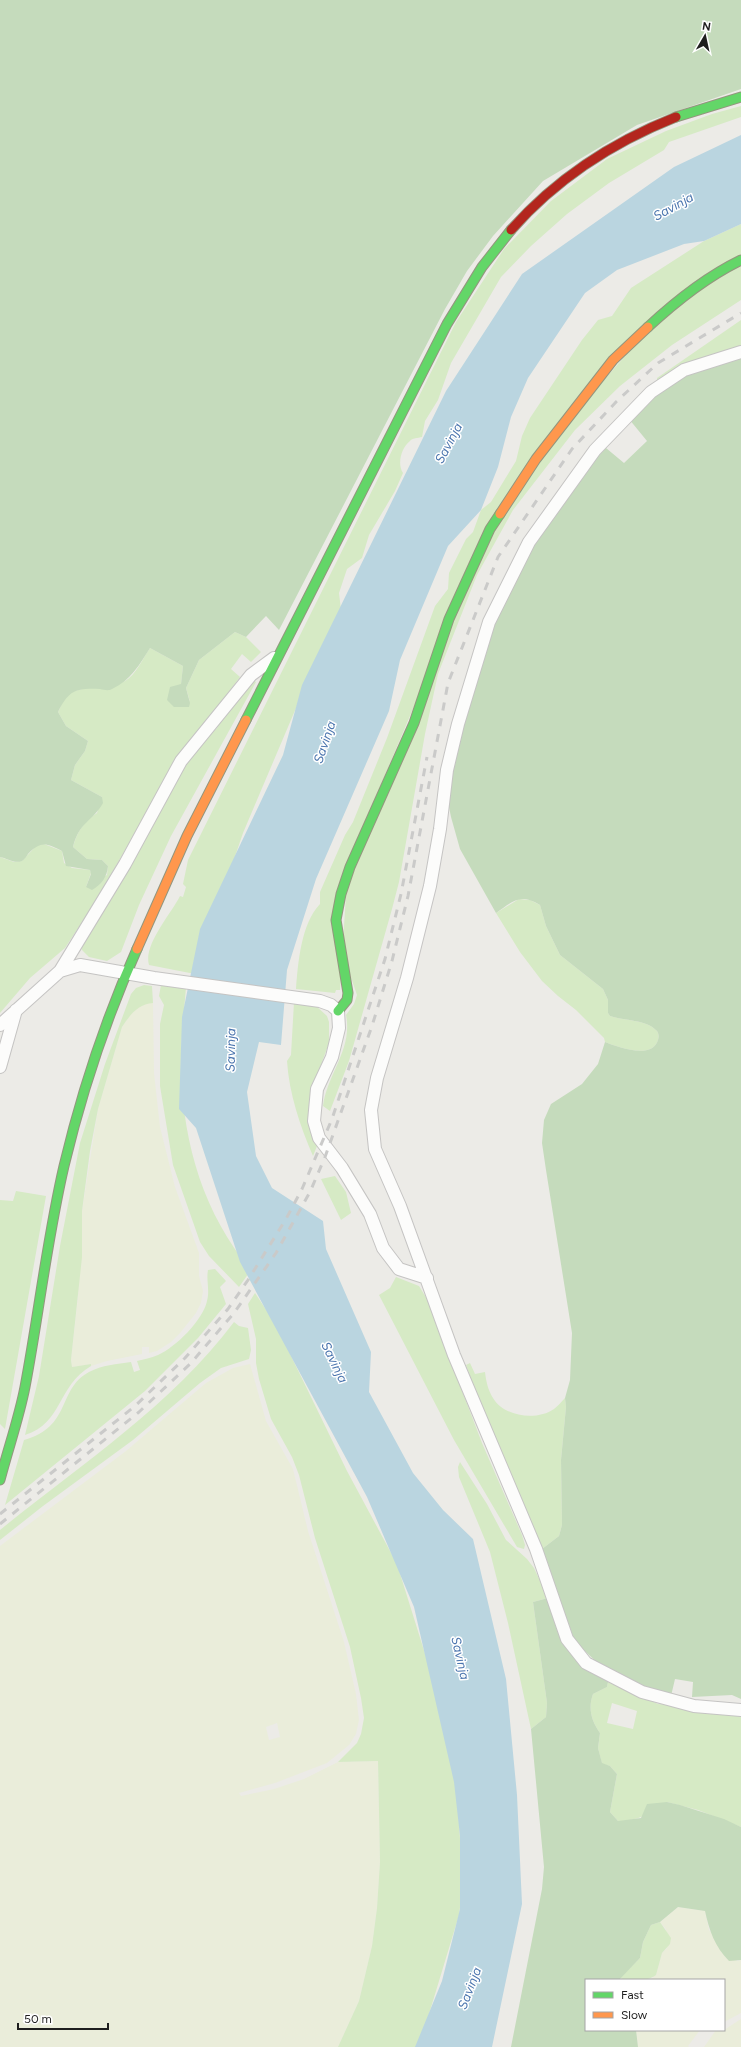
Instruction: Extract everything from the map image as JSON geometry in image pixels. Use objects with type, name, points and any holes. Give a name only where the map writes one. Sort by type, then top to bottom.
[{"type":"main road","points":[[0,1480],[25,1388],[41,1286],[64,1167],[85,1088],[126,973],[187,836],[447,324],[475,277],[507,234],[542,198],[595,157],[669,119],[741,97]]},
{"type":"main road","points":[[338,1011],[347,1000],[336,920],[341,894],[350,867],[414,723],[449,619],[490,529],[536,459],[613,360],[670,306],[718,272],[741,260]]},
{"type":"street","points":[[741,352],[684,370],[651,392],[595,450],[529,542],[489,622],[458,724],[447,770],[440,829],[430,886],[405,984],[377,1078],[371,1110],[375,1149],[400,1206],[454,1355],[536,1549],[567,1639],[586,1663],[642,1692],[694,1706],[741,1710]]},
{"type":"street","points":[[0,1025],[16,1008],[60,971],[125,864],[181,761],[251,675],[279,654]]},
{"type":"street","points":[[60,971],[80,964],[126,973],[320,1001],[331,1005],[338,1011],[339,1028],[332,1057],[317,1089],[314,1121],[319,1138],[342,1168],[370,1214],[383,1248],[395,1264],[399,1269],[427,1278]]},
{"type":"street","points":[[0,1067],[16,1008]]},
{"type":"green space","points":[[0,0],[741,0],[741,89],[637,125],[543,181],[493,236],[467,271],[445,309],[279,630],[266,616],[246,637],[235,632],[199,660],[186,688],[190,703],[189,707],[174,707],[167,700],[170,687],[181,684],[183,666],[150,648],[134,672],[118,686],[109,690],[79,690],[74,692],[66,699],[58,712],[66,726],[88,741],[85,751],[75,765],[71,780],[102,797],[103,803],[95,814],[82,827],[73,847],[87,859],[102,860],[108,866],[103,880],[92,890],[86,887],[91,874],[90,870],[66,866],[62,851],[52,846],[40,845],[19,862],[0,857]]},
{"type":"green space","points":[[741,106],[741,117],[669,142],[664,150],[609,183],[567,214],[531,246],[501,277],[451,363],[438,400],[425,421],[422,437],[412,439],[402,452],[400,465],[403,473],[395,491],[369,535],[362,558],[347,569],[339,593],[341,610],[313,668],[243,833],[195,974],[149,965],[148,957],[154,939],[180,896],[183,897],[186,887],[183,884],[188,860],[456,322],[504,249],[551,201],[607,159],[666,131],[712,114]]},
{"type":"green space","points":[[741,224],[741,257],[677,296],[513,485],[431,666],[348,863],[340,990],[336,990],[335,993],[296,989],[299,956],[305,933],[314,912],[320,904],[320,892],[345,835],[353,822],[387,738],[435,606],[448,589],[449,573],[466,539],[473,532],[481,510],[491,502],[516,461],[522,436],[530,418],[582,340],[598,320],[612,316],[631,288],[704,241]]},
{"type":"green space","points":[[741,264],[741,300],[672,345],[620,386],[575,430],[513,510],[477,575],[438,674],[425,734],[399,882],[349,1061],[330,1111],[323,1106],[325,1094],[346,1039],[346,1015],[354,1004],[357,995],[345,960],[340,934],[340,921],[346,890],[407,746],[446,630],[493,532],[528,476],[601,377],[614,362],[641,335],[675,305]]},
{"type":"green space","points":[[741,320],[741,349],[657,381],[657,378]]},
{"type":"green space","points":[[741,355],[741,1699],[732,1695],[692,1697],[693,1682],[675,1679],[671,1696],[650,1692],[601,1666],[575,1642],[542,1549],[559,1536],[562,1525],[561,1460],[566,1407],[565,1398],[570,1380],[572,1333],[542,1143],[544,1120],[551,1104],[582,1084],[598,1064],[605,1042],[626,1049],[642,1051],[655,1046],[659,1036],[657,1031],[647,1024],[610,1016],[608,1013],[608,1000],[603,989],[560,955],[546,926],[540,905],[533,901],[522,899],[512,902],[496,913],[460,849],[448,802],[451,775],[462,724],[497,615],[542,530],[577,479],[606,448],[624,463],[647,441],[629,419],[671,380]]},
{"type":"green space","points":[[235,632],[246,637],[261,652],[251,662],[242,654],[231,669],[240,677],[171,770],[94,904],[65,948],[30,978],[0,1013],[0,857],[14,862],[22,861],[37,845],[44,844],[62,851],[64,863],[72,868],[90,870],[91,873],[86,887],[107,875],[108,866],[102,860],[87,859],[73,847],[82,827],[97,813],[102,797],[71,780],[75,765],[85,751],[88,741],[66,726],[58,712],[64,699],[67,695],[80,689],[118,684],[125,681],[133,675],[150,648],[183,666],[181,684],[190,702],[186,688],[199,660]]},
{"type":"green space","points":[[252,679],[256,682],[171,836],[139,905],[121,952],[107,961],[89,957],[82,950],[81,943],[183,763],[217,728],[222,715]]},
{"type":"green space","points":[[519,899],[530,900],[540,905],[546,926],[560,955],[603,989],[608,1000],[608,1013],[610,1016],[641,1022],[652,1027],[657,1031],[659,1036],[655,1046],[642,1051],[626,1049],[605,1042],[604,1038],[576,1010],[542,981],[520,952],[496,913]]},
{"type":"green space","points":[[144,985],[152,986],[153,1003],[143,1005],[131,1014],[122,1027],[98,1109],[90,1151],[82,1211],[82,1257],[71,1360],[72,1367],[91,1364],[91,1366],[80,1374],[72,1384],[47,1422],[25,1435],[39,1376],[60,1246],[80,1143],[105,1064],[131,994],[136,988]]},
{"type":"green space","points":[[161,985],[186,987],[181,1073],[187,1127],[192,1153],[209,1202],[221,1226],[251,1270],[239,1287],[209,1256],[200,1242],[173,1165],[160,1086],[160,1024],[164,1005],[159,996]]},
{"type":"green space","points":[[294,1002],[315,1005],[327,1016],[329,1022],[329,1043],[314,1084],[309,1109],[309,1119],[319,1141],[313,1156],[296,1109],[288,1073],[287,1061],[291,1055]]},
{"type":"green space","points":[[143,1003],[153,1003],[154,1073],[160,1127],[175,1187],[199,1253],[199,1276],[203,1291],[201,1303],[196,1313],[180,1333],[171,1342],[157,1351],[149,1353],[149,1347],[142,1347],[142,1354],[107,1361],[91,1366],[91,1364],[72,1367],[71,1360],[78,1297],[82,1211],[98,1109],[122,1027],[130,1015]]},
{"type":"green space","points":[[335,1176],[346,1192],[351,1213],[341,1220],[321,1179]]},
{"type":"green space","points":[[16,1191],[46,1196],[5,1429],[0,1424],[0,1200],[13,1201]]},
{"type":"green space","points":[[215,1269],[226,1281],[220,1287],[226,1304],[198,1338],[145,1391],[5,1505],[24,1440],[39,1434],[50,1426],[57,1417],[72,1388],[79,1379],[89,1372],[104,1366],[131,1362],[134,1372],[140,1370],[137,1361],[158,1355],[173,1346],[188,1332],[200,1316],[208,1297],[208,1270]]},
{"type":"green space","points":[[396,1277],[419,1286],[427,1299],[482,1443],[522,1535],[525,1545],[524,1549],[517,1547],[454,1440],[379,1295],[390,1288]]},
{"type":"green space","points":[[255,1293],[275,1323],[347,1471],[397,1564],[442,1708],[455,1761],[463,1885],[459,1915],[419,2047],[338,2047],[359,2001],[372,1946],[377,1908],[380,1862],[378,1761],[338,1762],[357,1743],[361,1734],[364,1718],[361,1698],[350,1647],[315,1538],[299,1475],[292,1457],[271,1419],[259,1379],[256,1363],[256,1339],[248,1304]]},
{"type":"green space","points":[[234,1322],[239,1326],[248,1328],[251,1350],[249,1359],[221,1368],[200,1383],[133,1440],[43,1506],[0,1540],[0,1530],[93,1458],[153,1408],[182,1381],[209,1353]]},
{"type":"green space","points":[[470,1363],[475,1374],[485,1372],[490,1392],[498,1404],[513,1413],[530,1416],[547,1413],[555,1408],[565,1398],[566,1407],[561,1460],[562,1525],[559,1536],[542,1549],[491,1433],[466,1365]]},
{"type":"green space","points":[[250,1364],[266,1421],[293,1469],[308,1531],[344,1642],[356,1694],[359,1720],[356,1734],[349,1745],[327,1763],[275,1783],[239,1793],[241,1796],[274,1789],[304,1779],[338,1762],[378,1761],[380,1862],[377,1908],[372,1946],[359,2001],[338,2047],[0,2047],[0,1546],[126,1451],[206,1383],[233,1368]],"holes":[[[277,1723],[280,1737],[269,1740],[266,1727]]]},
{"type":"green space","points":[[460,1462],[487,1504],[506,1540],[527,1559],[534,1568],[548,1598],[533,1602],[547,1703],[546,1717],[531,1729],[508,1623],[490,1552],[459,1477],[458,1467]]},
{"type":"green space","points":[[548,1598],[584,1665],[608,1682],[607,1687],[593,1694],[591,1699],[591,1714],[600,1733],[598,1748],[602,1763],[610,1766],[617,1774],[610,1812],[618,1821],[641,1818],[647,1804],[667,1802],[724,1819],[741,1827],[741,1960],[729,1961],[724,1956],[716,1944],[708,1925],[705,1911],[678,1907],[660,1922],[651,1925],[643,1942],[640,1958],[620,1979],[585,1979],[585,2031],[636,2031],[638,2047],[511,2047],[542,1889],[544,1867],[531,1729],[546,1717],[547,1703],[533,1602]]},
{"type":"green space","points":[[608,1682],[658,1704],[741,1709],[741,1827],[698,1810],[667,1802],[638,1818],[618,1821],[610,1812],[617,1774],[610,1766],[602,1764],[598,1748],[600,1733],[591,1714],[591,1699],[593,1694],[607,1687]],"holes":[[[612,1703],[637,1711],[633,1729],[607,1723]]]},
{"type":"green space","points":[[678,1907],[705,1911],[709,1930],[737,1961],[741,1960],[741,2013],[725,2021],[725,1979],[651,1979],[656,1975],[662,1953],[667,1948],[666,1929],[660,1922]]},
{"type":"green space","points":[[660,1922],[671,1938],[670,1944],[662,1953],[656,1975],[648,1979],[620,1978],[640,1958],[643,1942],[651,1925]]},
{"type":"green space","points":[[741,2019],[741,2047],[704,2047],[715,2031],[725,2031],[725,2029]]},
{"type":"green space","points":[[636,2031],[699,2031],[688,2046],[689,2047],[638,2047]]},
{"type":"water","name":"Savinja","points":[[741,135],[741,224],[704,241],[684,244],[617,270],[585,293],[528,378],[511,417],[498,467],[481,510],[448,546],[400,660],[389,711],[316,879],[287,970],[281,1045],[259,1042],[247,1092],[256,1156],[272,1188],[323,1221],[326,1249],[371,1352],[369,1392],[413,1473],[443,1510],[473,1539],[506,1679],[517,1795],[522,1904],[492,2047],[415,2047],[442,1981],[460,1909],[460,1836],[454,1782],[414,1607],[367,1497],[240,1262],[196,1128],[179,1109],[182,1017],[200,929],[283,755],[302,685],[446,391],[522,274],[674,167]]},
{"type":"railway","points":[[0,1524],[139,1412],[191,1363],[234,1313],[276,1253],[310,1192],[325,1157],[372,1026],[392,961],[408,896],[448,683],[498,557],[572,449],[616,402],[658,363],[741,313]]},
{"type":"railway","points":[[0,1514],[135,1406],[185,1358],[228,1309],[286,1219],[302,1189],[332,1119],[385,959],[401,894],[427,757]]},
{"type":"traffic: fast","points":[[676,117],[741,97]]},
{"type":"traffic: fast","points":[[246,720],[447,324],[482,267],[511,230]]},
{"type":"traffic: fast","points":[[648,327],[692,290],[741,260]]},
{"type":"traffic: fast","points":[[338,1011],[347,1000],[348,993],[336,920],[341,894],[350,867],[414,723],[449,619],[490,529],[500,514]]},
{"type":"traffic: fast","points":[[0,1480],[23,1399],[53,1221],[64,1166],[78,1112],[105,1028],[137,949]]},
{"type":"traffic: slow","points":[[500,514],[536,459],[613,360],[648,327]]},
{"type":"traffic: slow","points":[[137,949],[187,836],[246,720]]},
{"type":"traffic: jam","points":[[511,230],[547,194],[566,178],[608,150],[676,117]]}]
